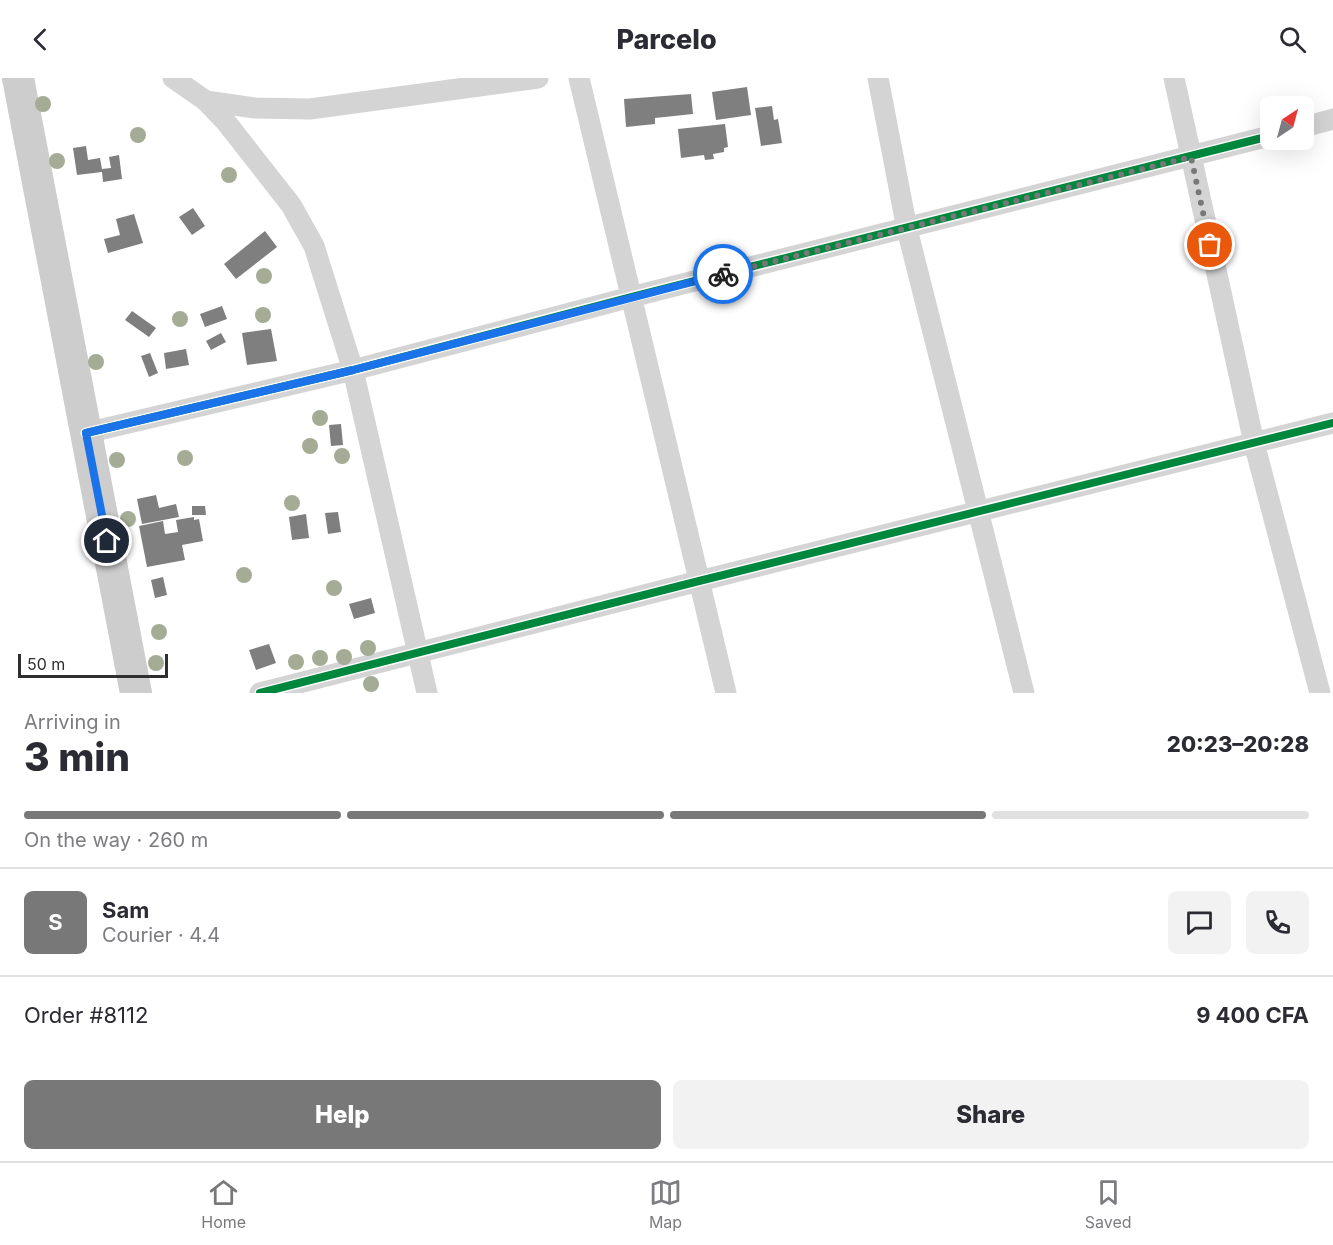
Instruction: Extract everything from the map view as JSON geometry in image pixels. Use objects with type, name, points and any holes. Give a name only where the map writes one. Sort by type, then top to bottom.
[{"type":"street","points":[[18,78],[136,693]]},
{"type":"street","points":[[173,78],[206,102],[254,157],[291,205],[314,246],[353,370],[426,693]]},
{"type":"street","points":[[206,102],[255,108],[310,109],[538,78]]},
{"type":"street","points":[[579,78],[726,693]]},
{"type":"street","points":[[878,78],[907,229],[1024,693]]},
{"type":"street","points":[[1174,78],[1254,442],[1320,693]]},
{"type":"street","points":[[1314,124],[1333,119]]},
{"type":"street","points":[[86,433],[353,370],[1260,138]]},
{"type":"street","points":[[260,693],[1333,423]]},
{"type":"building","points":[[747,87],[751,115],[716,120],[712,92]]},
{"type":"building","points":[[691,94],[693,114],[655,118],[655,124],[626,127],[624,99]]},
{"type":"building","points":[[772,106],[774,120],[778,119],[782,143],[761,146],[755,108]]},
{"type":"building","points":[[725,124],[728,147],[724,148],[724,152],[713,154],[714,159],[705,160],[704,155],[681,158],[678,129]]},
{"type":"building","points":[[86,146],[88,160],[100,158],[102,169],[111,168],[109,157],[119,155],[122,179],[103,182],[102,172],[77,175],[73,148]]},
{"type":"building","points":[[193,208],[205,226],[192,235],[179,217]]},
{"type":"building","points":[[134,214],[143,243],[108,253],[104,239],[120,235],[116,219]]},
{"type":"building","points":[[265,231],[277,247],[236,279],[224,264]]},
{"type":"building","points":[[222,306],[227,319],[205,327],[200,314]]},
{"type":"building","points":[[132,311],[156,328],[149,337],[125,320]]},
{"type":"building","points":[[271,329],[277,361],[247,365],[242,333]]},
{"type":"building","points":[[221,333],[226,342],[211,350],[206,341]]},
{"type":"building","points":[[186,349],[189,365],[166,369],[164,353]]},
{"type":"building","points":[[150,353],[158,373],[149,377],[141,356]]},
{"type":"building","points":[[341,424],[343,445],[331,446],[329,425]]},
{"type":"building","points":[[156,495],[159,508],[176,504],[179,517],[142,524],[137,499]]},
{"type":"building","points":[[192,506],[205,506],[206,515],[192,515]]},
{"type":"building","points":[[338,512],[341,532],[328,534],[325,513]]},
{"type":"building","points":[[306,514],[309,538],[292,540],[289,517]]},
{"type":"building","points":[[194,517],[194,520],[199,519],[203,541],[182,545],[185,560],[147,567],[139,526],[163,521],[165,534],[178,532],[176,520]]},
{"type":"building","points":[[163,577],[167,595],[155,598],[151,580]]},
{"type":"building","points":[[371,598],[375,613],[354,619],[349,604]]},
{"type":"building","points":[[269,644],[276,663],[256,670],[249,650]]},
{"type":"cycle path","points":[[86,433],[353,370],[631,297],[1260,139]]},
{"type":"cycle path","points":[[260,693],[1333,423]]},
{"type":"way so far","points":[[723,274],[1191,157],[1210,245]]},
{"type":"route","points":[[107,541],[86,433],[353,370],[723,274]]}]
